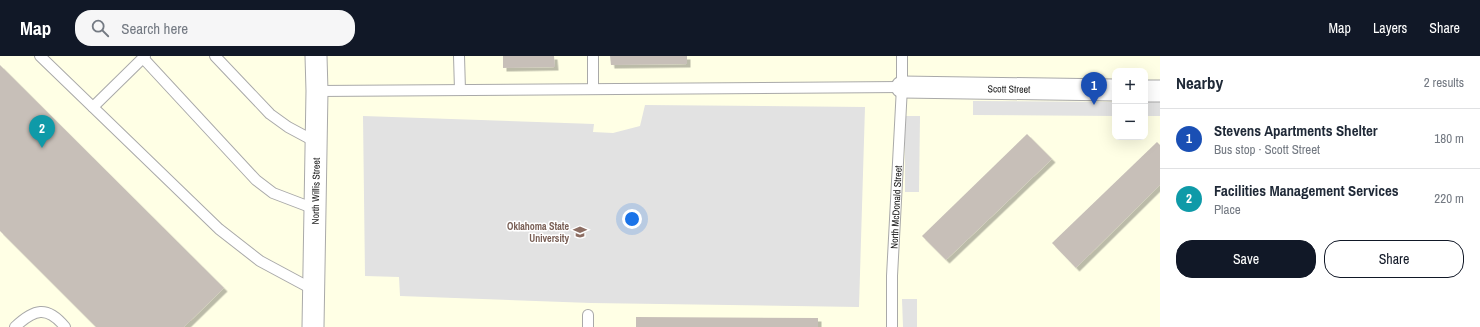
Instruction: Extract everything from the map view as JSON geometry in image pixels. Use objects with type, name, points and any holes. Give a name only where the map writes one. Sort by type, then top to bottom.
[{"type":"street","name":"North Willis Street","points":[[313,327],[317,91],[316,56]]},
{"type":"street","name":"Scott Street","points":[[902,87],[1112,90]]},
{"type":"street","points":[[1148,91],[1160,91]]},
{"type":"lane","points":[[40,56],[219,229],[260,261],[314,291]]},
{"type":"lane","points":[[215,56],[270,114],[288,127],[316,142]]},
{"type":"lane","points":[[459,56],[460,90]]},
{"type":"lane","points":[[593,56],[593,89]]},
{"type":"lane","name":"North McDonald Street","points":[[892,327],[892,276],[902,87],[902,56]]},
{"type":"lane","points":[[93,107],[144,57],[256,180],[273,193],[315,209]]},
{"type":"lane","points":[[317,91],[902,87]]},
{"type":"lane","points":[[15,327],[31,314],[42,311],[51,313],[66,327]]},
{"type":"lane","points":[[588,315],[588,327]]},
{"type":"shaded area","name":"Oklahoma State University","points":[[0,56],[1160,56],[1160,327],[0,327]]},
{"type":"shaded area","points":[[973,101],[1112,102],[1112,116],[973,115]]},
{"type":"shaded area","points":[[1148,102],[1160,102],[1160,116],[1148,116]]},
{"type":"shaded area","points":[[645,105],[865,107],[859,307],[591,303],[400,296],[399,277],[365,276],[363,116],[594,124],[593,132],[613,133],[640,126]]},
{"type":"shaded area","points":[[905,116],[920,116],[919,192],[905,192]]},
{"type":"shaded area","points":[[902,299],[917,299],[917,327],[903,327]]},
{"type":"building","points":[[503,56],[554,56],[555,67],[503,68]]},
{"type":"building","points":[[610,56],[687,56],[687,64],[611,65]]},
{"type":"building","points":[[0,65],[224,288],[184,327],[96,327],[0,231]]},
{"type":"building","points":[[1027,134],[1052,159],[946,260],[922,236]]},
{"type":"building","points":[[1157,142],[1160,145],[1160,185],[1076,268],[1052,243]]},
{"type":"building","points":[[636,317],[818,318],[818,327],[636,327]]},
{"type":"place","name":"Stevens Apartments Shelter","points":[[1094,105]]},
{"type":"place","name":"Facilities Management Services","points":[[42,148]]},
{"type":"place","name":"Oklahoma State University","points":[[580,232]]}]
